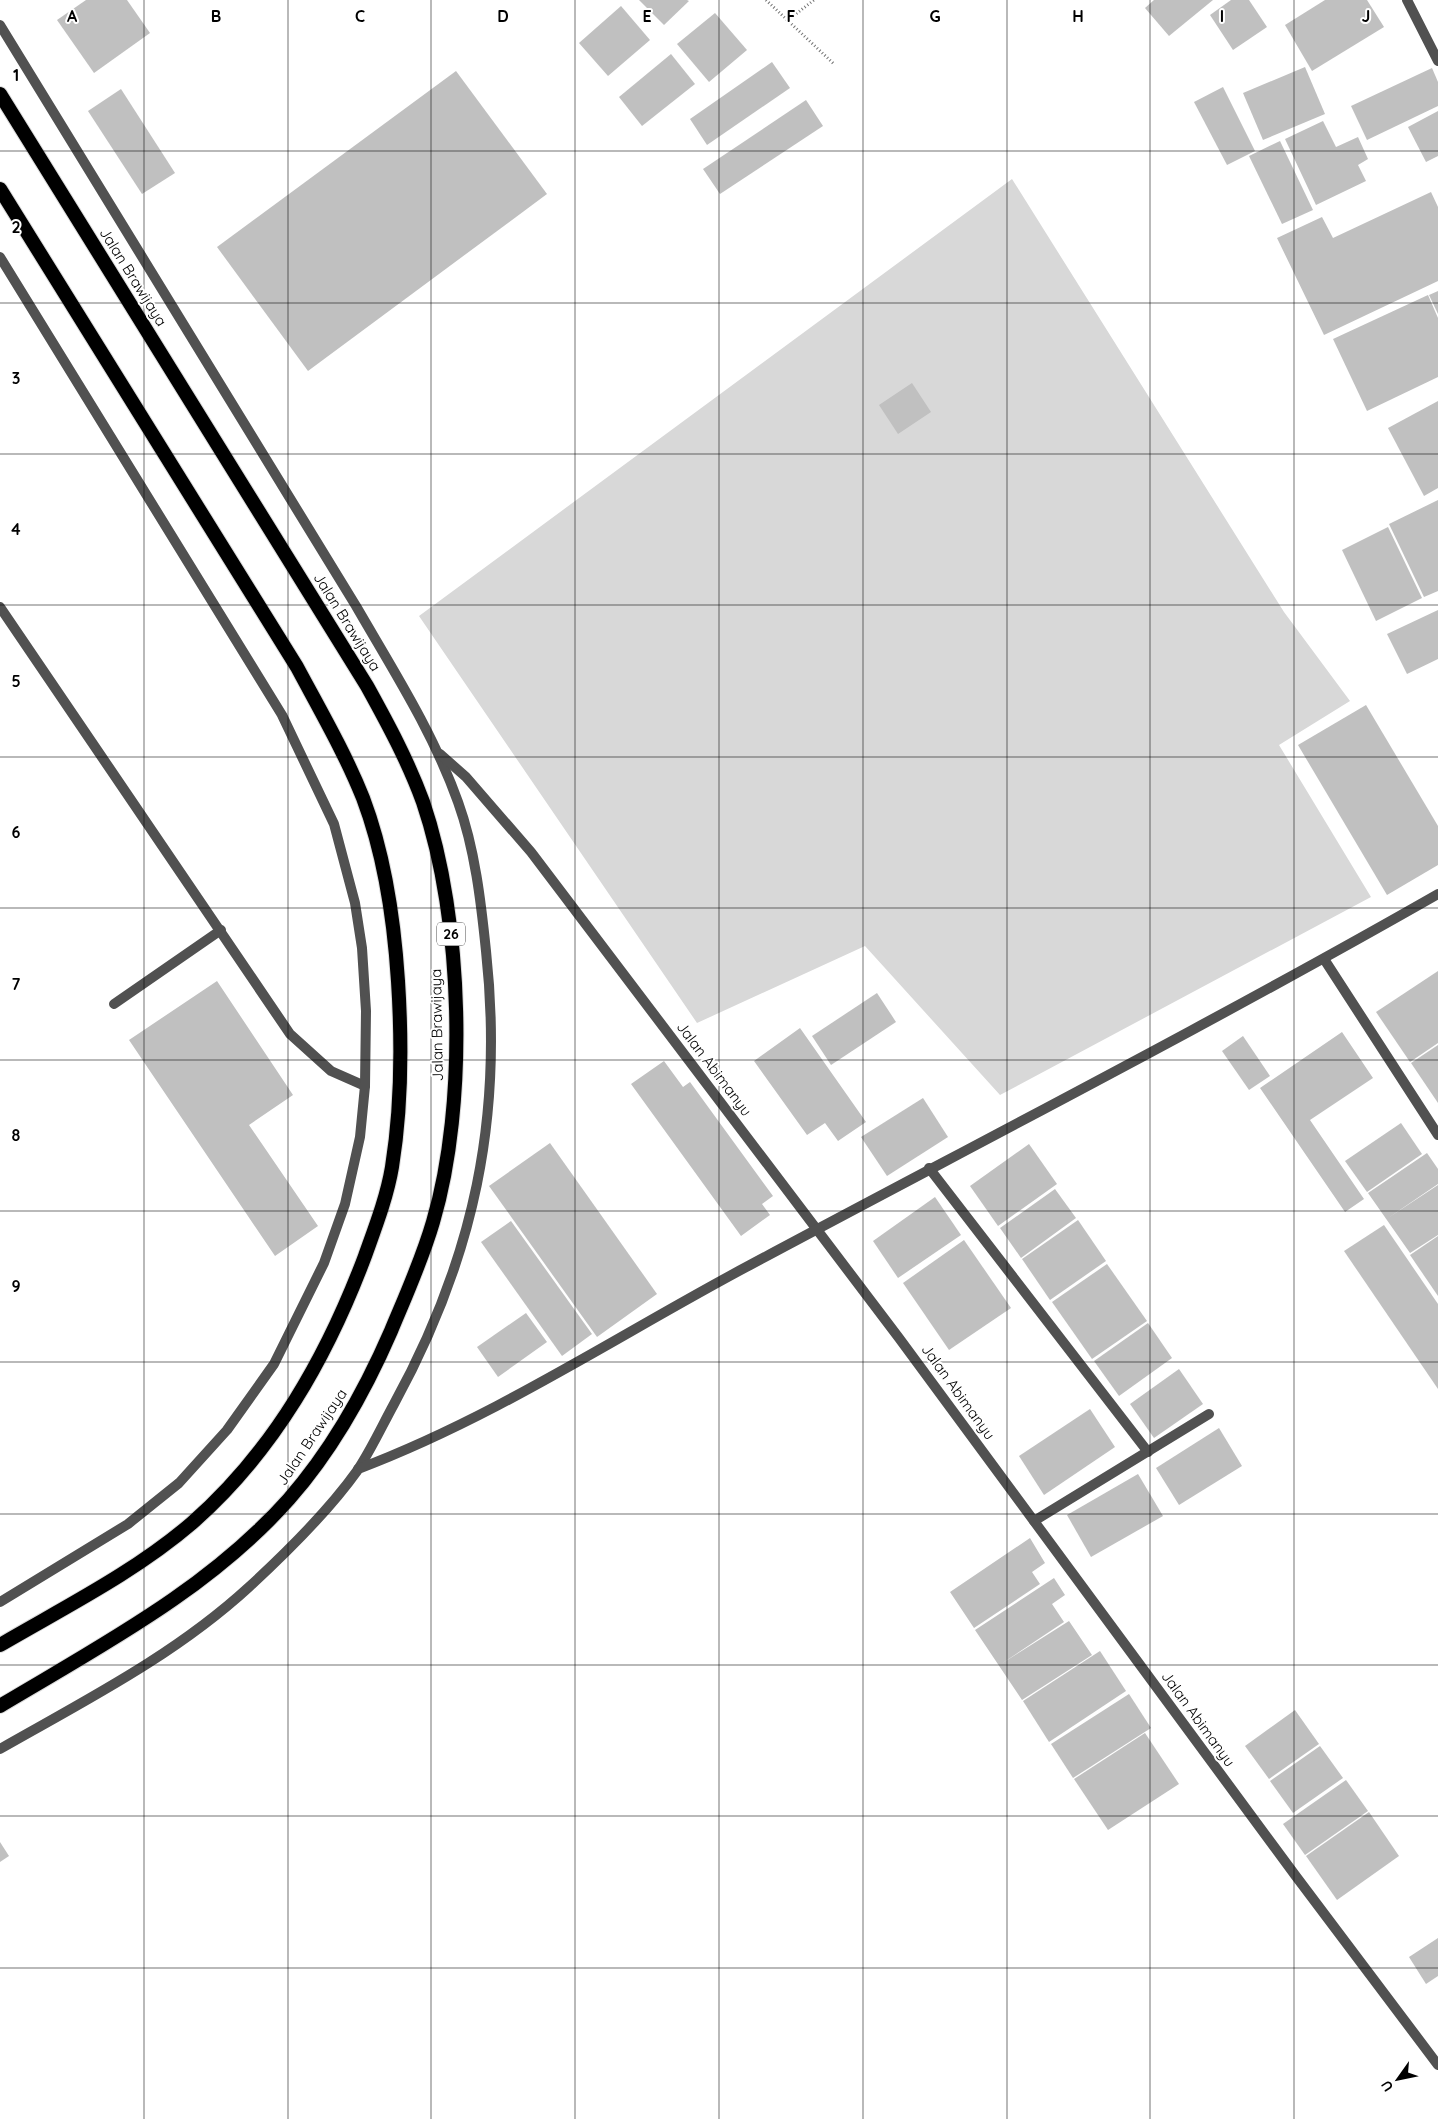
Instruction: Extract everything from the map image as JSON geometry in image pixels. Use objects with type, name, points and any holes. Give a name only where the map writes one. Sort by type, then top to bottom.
[{"type":"highway","name":"Jalan Brawijaya","points":[[0,94],[362,677],[399,744],[423,804],[440,867],[451,930],[455,1011],[454,1089],[447,1157],[434,1220],[416,1273],[355,1406],[290,1498],[244,1544],[201,1581],[144,1620],[0,1706]]},
{"type":"highway","points":[[0,189],[297,668],[335,737],[363,799],[384,868],[395,935],[402,1040],[399,1113],[394,1151],[391,1170],[375,1227],[350,1297],[325,1349],[294,1404],[262,1450],[190,1524],[102,1586],[0,1645]]},
{"type":"street","points":[[1407,0],[1434,41],[1438,61]]},
{"type":"street","points":[[0,25],[360,614],[408,694],[438,752],[459,805],[482,916],[490,984],[492,1051],[488,1114],[481,1170],[470,1221],[451,1282],[414,1366],[358,1469],[312,1524],[249,1587],[211,1620],[135,1672],[0,1749]]},
{"type":"street","points":[[0,257],[282,715],[334,824],[355,903],[362,948],[366,1011],[365,1086],[360,1137],[345,1204],[324,1263],[274,1364],[227,1430],[179,1483],[128,1524],[0,1602]]},
{"type":"street","points":[[0,607],[290,1034],[331,1071],[365,1086]]},
{"type":"street","name":"Jalan Abimanyu","points":[[438,752],[466,777],[508,823],[818,1230],[1300,1883],[1438,2065]]},
{"type":"street","points":[[358,1469],[502,1403],[596,1354],[749,1265],[818,1230],[929,1168],[1324,959],[1438,894]]},
{"type":"street","points":[[114,1004],[221,930]]},
{"type":"street","points":[[1324,959],[1438,1135]]},
{"type":"street","points":[[929,1168],[1148,1452]]},
{"type":"street","points":[[1034,1522],[1209,1414]]},
{"type":"path","points":[[766,0],[834,64]]},
{"type":"path","points":[[788,20],[814,0]]},
{"type":"shaded area","points":[[1012,179],[1284,612],[1350,701],[1279,745],[1371,897],[1000,1095],[865,946],[697,1023],[419,616]]},
{"type":"building","points":[[86,0],[127,0],[150,33],[94,73],[57,20]]},
{"type":"building","points":[[639,0],[687,0],[689,1],[664,25]]},
{"type":"building","points":[[1154,0],[1213,0],[1169,36],[1145,8]]},
{"type":"building","points":[[1231,0],[1249,0],[1267,27],[1233,50],[1210,15]]},
{"type":"building","points":[[1325,0],[1367,0],[1384,27],[1312,71],[1285,25]]},
{"type":"building","points":[[621,6],[650,40],[608,76],[579,43]]},
{"type":"building","points":[[715,13],[747,50],[709,82],[677,44]]},
{"type":"building","points":[[671,54],[695,84],[642,126],[619,97]]},
{"type":"building","points":[[772,62],[790,88],[707,145],[690,119]]},
{"type":"building","points":[[1305,67],[1325,114],[1263,140],[1243,93]]},
{"type":"building","points":[[1432,68],[1438,82],[1438,106],[1367,140],[1351,106]]},
{"type":"building","points":[[456,71],[547,194],[308,371],[217,247]]},
{"type":"building","points":[[1223,87],[1255,151],[1227,165],[1194,102]]},
{"type":"building","points":[[121,89],[175,173],[142,194],[88,111]]},
{"type":"building","points":[[806,100],[823,126],[720,194],[703,169]]},
{"type":"building","points":[[1438,111],[1438,156],[1426,162],[1408,127]]},
{"type":"building","points":[[1323,121],[1336,147],[1358,137],[1368,159],[1358,165],[1366,181],[1316,205],[1285,139]]},
{"type":"building","points":[[1280,141],[1313,210],[1282,224],[1249,156]]},
{"type":"building","points":[[1431,192],[1438,207],[1438,281],[1324,335],[1277,238],[1322,217],[1333,238]]},
{"type":"building","points":[[1438,291],[1438,314],[1429,295]]},
{"type":"building","points":[[1428,295],[1438,318],[1438,377],[1367,411],[1333,339]]},
{"type":"building","points":[[912,383],[931,412],[898,434],[879,405]]},
{"type":"building","points":[[1438,401],[1438,488],[1424,496],[1388,428]]},
{"type":"building","points":[[1438,500],[1438,591],[1424,597],[1389,524]]},
{"type":"building","points":[[1388,527],[1422,598],[1376,621],[1342,550]]},
{"type":"building","points":[[1438,610],[1438,659],[1407,674],[1387,634]]},
{"type":"building","points":[[1366,705],[1438,826],[1438,865],[1387,895],[1298,745]]},
{"type":"building","points":[[1438,971],[1438,1043],[1410,1062],[1376,1012]]},
{"type":"building","points":[[217,981],[293,1095],[249,1125],[318,1226],[275,1256],[129,1040]]},
{"type":"building","points":[[877,993],[896,1022],[831,1065],[812,1036]]},
{"type":"building","points":[[800,1028],[866,1122],[838,1141],[825,1123],[807,1135],[754,1061]]},
{"type":"building","points":[[1342,1032],[1373,1078],[1310,1120],[1364,1199],[1345,1212],[1260,1088]]},
{"type":"building","points":[[1243,1036],[1270,1076],[1249,1090],[1222,1051]]},
{"type":"building","points":[[1438,1045],[1438,1103],[1411,1063]]},
{"type":"building","points":[[664,1061],[683,1087],[690,1082],[773,1196],[762,1204],[770,1215],[741,1236],[631,1084]]},
{"type":"building","points":[[923,1098],[948,1137],[887,1176],[861,1137]]},
{"type":"building","points":[[1401,1123],[1422,1154],[1367,1192],[1345,1161]]},
{"type":"building","points":[[550,1143],[657,1294],[597,1337],[489,1186]]},
{"type":"building","points":[[1029,1144],[1057,1184],[998,1226],[970,1186]]},
{"type":"building","points":[[1427,1153],[1438,1169],[1438,1184],[1388,1218],[1438,1185],[1438,1235],[1410,1253],[1368,1193]]},
{"type":"building","points":[[1055,1189],[1076,1218],[1021,1258],[1000,1228]]},
{"type":"building","points":[[935,1197],[961,1235],[898,1278],[873,1241]]},
{"type":"building","points":[[1078,1220],[1106,1261],[1050,1300],[1022,1259]]},
{"type":"building","points":[[511,1221],[592,1334],[562,1356],[481,1242]]},
{"type":"building","points":[[1384,1225],[1438,1304],[1438,1389],[1344,1251]]},
{"type":"building","points":[[1438,1236],[1438,1296],[1410,1255]]},
{"type":"building","points":[[964,1240],[1011,1308],[949,1350],[903,1283]]},
{"type":"building","points":[[1107,1264],[1147,1321],[1092,1359],[1052,1302]]},
{"type":"building","points":[[526,1313],[547,1342],[498,1377],[477,1347]]},
{"type":"building","points":[[1148,1323],[1172,1358],[1119,1396],[1094,1361]]},
{"type":"building","points":[[1179,1369],[1203,1404],[1154,1438],[1130,1404]]},
{"type":"building","points":[[1090,1409],[1115,1447],[1044,1495],[1019,1456]]},
{"type":"building","points":[[1219,1428],[1242,1466],[1179,1505],[1156,1468]]},
{"type":"building","points":[[1138,1474],[1163,1516],[1091,1557],[1067,1515]]},
{"type":"building","points":[[1030,1538],[1045,1563],[1032,1572],[1040,1584],[974,1628],[950,1592]]},
{"type":"building","points":[[1054,1578],[1065,1595],[1052,1604],[1064,1622],[1001,1664],[1069,1621],[1092,1655],[1022,1700],[975,1630]]},
{"type":"building","points":[[1100,1651],[1126,1691],[1049,1742],[1023,1701]]},
{"type":"building","points":[[1129,1694],[1151,1728],[1073,1778],[1051,1744]]},
{"type":"building","points":[[1295,1710],[1319,1744],[1269,1779],[1245,1746]]},
{"type":"building","points":[[1145,1733],[1179,1784],[1108,1830],[1074,1779]]},
{"type":"building","points":[[1320,1746],[1343,1778],[1293,1813],[1270,1781]]},
{"type":"building","points":[[1346,1780],[1368,1811],[1305,1855],[1283,1824]]},
{"type":"building","points":[[1369,1812],[1399,1856],[1337,1900],[1306,1856]]},
{"type":"building","points":[[0,1842],[9,1856],[0,1862]]},
{"type":"building","points":[[1438,1938],[1438,1976],[1426,1984],[1409,1957]]}]
